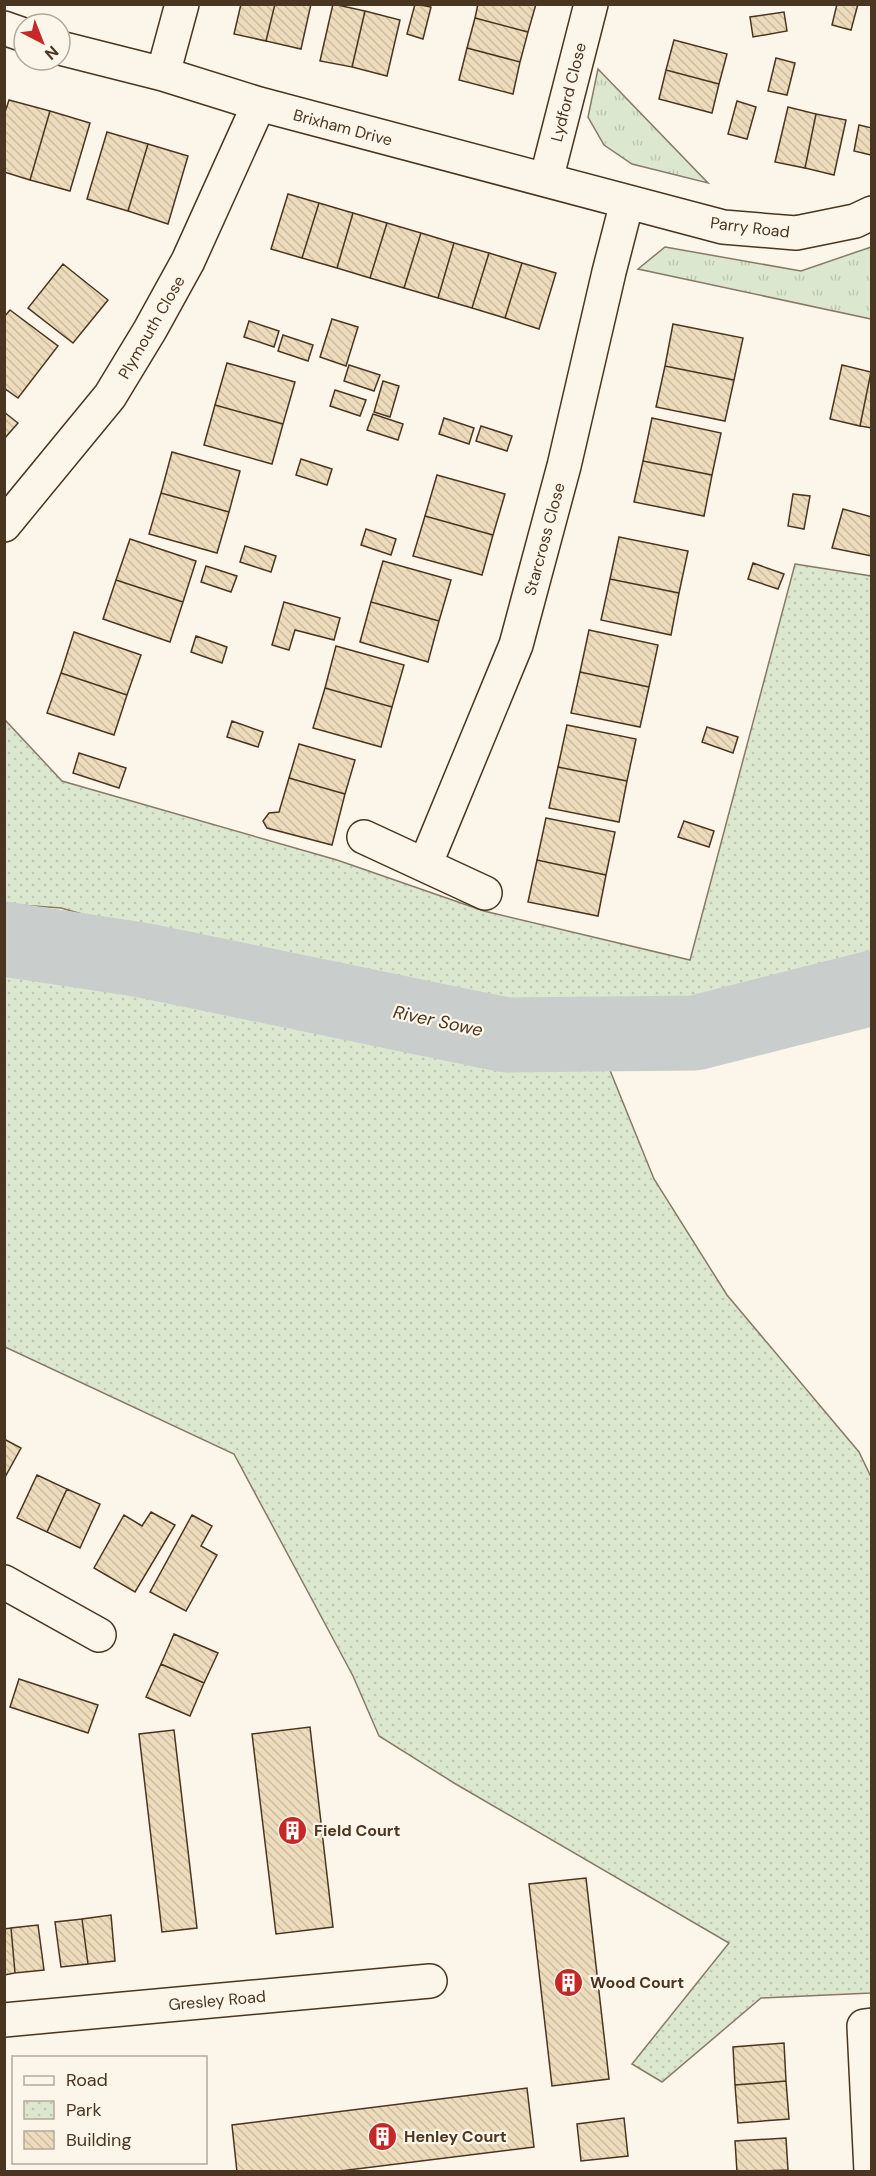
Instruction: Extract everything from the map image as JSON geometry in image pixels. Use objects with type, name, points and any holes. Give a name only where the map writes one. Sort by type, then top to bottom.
[{"type":"street","points":[[163,74],[182,4]]},
{"type":"street","name":"Lydford Close","points":[[546,180],[591,4]]},
{"type":"street","name":"Brixham Drive","points":[[72,51],[163,74],[259,104],[627,202]]},
{"type":"street","name":"Plymouth Close","points":[[4,525],[110,396],[150,330],[188,261],[259,104]]},
{"type":"street","name":"Parry Road","points":[[627,202],[723,227],[796,233],[855,221],[872,213]]},
{"type":"street","name":"Starcross Close","points":[[425,865],[516,645],[564,466],[627,202]]},
{"type":"street","points":[[364,837],[485,893]]},
{"type":"street","points":[[4,1582],[99,1635]]},
{"type":"street","name":"Gresley Road","points":[[4,2020],[430,1981]]},
{"type":"street","points":[[871,2172],[864,2026],[872,2025]]},
{"type":"green space","points":[[598,69],[708,183],[632,164],[604,145],[588,117]]},
{"type":"green space","points":[[665,247],[801,271],[871,247],[871,319],[638,269]]},
{"type":"green space","points":[[795,564],[871,576],[871,977],[838,987],[687,1013],[601,1019],[475,1011],[201,955],[61,908],[20,905],[5,907],[5,720],[62,781],[337,860],[484,911],[690,960]]},
{"type":"green space","points":[[5,967],[191,1005],[356,1034],[433,1041],[499,1059],[607,1063],[654,1179],[727,1295],[859,1452],[871,1477],[871,1993],[761,1998],[662,2082],[632,2064],[729,1943],[454,1783],[379,1736],[353,1676],[234,1454],[5,1347]]},
{"type":"building","points":[[241,4],[275,4],[266,41],[234,34]]},
{"type":"building","points":[[275,4],[311,4],[301,49],[266,41]]},
{"type":"building","points":[[333,4],[365,11],[352,67],[320,61]]},
{"type":"building","points":[[415,4],[431,7],[423,39],[407,34]]},
{"type":"building","points":[[478,4],[536,4],[528,32],[475,18]]},
{"type":"building","points":[[837,4],[858,4],[851,30],[832,25]]},
{"type":"building","points":[[365,11],[400,20],[387,76],[352,67]]},
{"type":"building","points":[[784,12],[787,31],[753,37],[750,17]]},
{"type":"building","points":[[475,18],[528,32],[520,62],[467,48]]},
{"type":"building","points":[[674,40],[727,54],[719,84],[666,70]]},
{"type":"building","points":[[467,48],[520,62],[513,94],[459,80]]},
{"type":"building","points":[[776,58],[795,63],[787,95],[768,91]]},
{"type":"building","points":[[666,70],[719,84],[712,113],[659,99]]},
{"type":"building","points":[[9,100],[50,111],[30,180],[4,172],[4,115]]},
{"type":"building","points":[[737,101],[756,107],[747,139],[728,134]]},
{"type":"building","points":[[788,107],[816,114],[805,168],[775,162]]},
{"type":"building","points":[[50,111],[90,123],[70,191],[30,180]]},
{"type":"building","points":[[816,114],[846,120],[834,175],[805,168]]},
{"type":"building","points":[[859,125],[872,128],[871,155],[854,151]]},
{"type":"building","points":[[107,132],[148,144],[128,211],[87,199]]},
{"type":"building","points":[[148,144],[188,156],[168,224],[128,211]]},
{"type":"building","points":[[288,194],[319,203],[302,258],[271,249]]},
{"type":"building","points":[[319,203],[353,213],[337,268],[302,258]]},
{"type":"building","points":[[353,213],[387,223],[370,278],[337,268]]},
{"type":"building","points":[[387,223],[421,233],[404,288],[370,278]]},
{"type":"building","points":[[421,233],[454,243],[438,298],[404,288]]},
{"type":"building","points":[[454,243],[489,253],[472,308],[438,298]]},
{"type":"building","points":[[489,253],[522,263],[505,318],[472,308]]},
{"type":"building","points":[[522,263],[556,273],[539,329],[505,318]]},
{"type":"building","points":[[63,264],[108,300],[73,343],[28,308]]},
{"type":"building","points":[[10,310],[58,346],[18,398],[4,388],[4,317]]},
{"type":"building","points":[[332,319],[358,327],[346,366],[320,357]]},
{"type":"building","points":[[249,321],[279,331],[274,347],[244,337]]},
{"type":"building","points":[[673,324],[743,338],[734,380],[665,366]]},
{"type":"building","points":[[283,335],[313,345],[308,361],[278,351]]},
{"type":"building","points":[[227,363],[295,382],[283,424],[215,405]]},
{"type":"building","points":[[349,365],[380,375],[374,391],[344,381]]},
{"type":"building","points":[[842,365],[871,372],[860,426],[830,419]]},
{"type":"building","points":[[665,366],[734,380],[725,421],[656,407]]},
{"type":"building","points":[[872,372],[872,428],[860,426]]},
{"type":"building","points":[[383,381],[399,386],[390,417],[374,412]]},
{"type":"building","points":[[335,390],[366,400],[360,416],[330,406]]},
{"type":"building","points":[[215,405],[283,424],[272,464],[204,445]]},
{"type":"building","points":[[4,412],[18,423],[4,439]]},
{"type":"building","points":[[373,414],[403,424],[398,440],[367,430]]},
{"type":"building","points":[[444,418],[474,428],[469,444],[439,434]]},
{"type":"building","points":[[652,418],[721,433],[712,475],[643,461]]},
{"type":"building","points":[[481,426],[512,436],[507,451],[476,441]]},
{"type":"building","points":[[172,452],[240,471],[229,512],[161,493]]},
{"type":"building","points":[[301,459],[332,469],[327,485],[296,475]]},
{"type":"building","points":[[643,461],[712,475],[704,516],[634,502]]},
{"type":"building","points":[[437,475],[505,494],[493,535],[425,516]]},
{"type":"building","points":[[161,493],[229,512],[217,553],[149,534]]},
{"type":"building","points":[[793,494],[810,496],[804,529],[788,526]]},
{"type":"building","points":[[843,509],[872,517],[872,556],[832,548]]},
{"type":"building","points":[[425,516],[493,535],[482,575],[413,556]]},
{"type":"building","points":[[366,529],[396,539],[391,555],[361,545]]},
{"type":"building","points":[[619,537],[688,551],[679,593],[610,579]]},
{"type":"building","points":[[130,539],[196,561],[183,602],[116,580]]},
{"type":"building","points":[[245,546],[276,556],[271,572],[240,562]]},
{"type":"building","points":[[383,561],[451,580],[439,621],[371,602]]},
{"type":"building","points":[[753,563],[784,574],[778,589],[748,579]]},
{"type":"building","points":[[206,566],[237,576],[231,592],[201,582]]},
{"type":"building","points":[[610,579],[679,593],[671,635],[601,620]]},
{"type":"building","points":[[116,580],[183,602],[170,642],[103,619]]},
{"type":"building","points":[[284,602],[340,618],[334,640],[295,630],[289,650],[272,645]]},
{"type":"building","points":[[371,602],[439,621],[428,662],[360,642]]},
{"type":"building","points":[[589,630],[658,645],[649,687],[580,672]]},
{"type":"building","points":[[74,632],[141,655],[127,695],[61,673]]},
{"type":"building","points":[[196,636],[227,647],[222,663],[191,652]]},
{"type":"building","points":[[336,646],[404,665],[392,707],[325,688]]},
{"type":"building","points":[[580,672],[649,687],[640,727],[571,713]]},
{"type":"building","points":[[61,673],[127,695],[114,735],[47,713]]},
{"type":"building","points":[[325,688],[392,707],[381,747],[313,728]]},
{"type":"building","points":[[232,721],[263,732],[258,747],[227,737]]},
{"type":"building","points":[[567,725],[636,739],[627,781],[558,767]]},
{"type":"building","points":[[707,727],[738,737],[733,753],[702,742]]},
{"type":"building","points":[[299,744],[355,760],[345,794],[289,778]]},
{"type":"building","points":[[79,753],[126,768],[119,788],[73,773]]},
{"type":"building","points":[[558,767],[627,781],[619,822],[549,808]]},
{"type":"building","points":[[289,778],[345,794],[332,845],[267,828],[263,821],[269,813],[279,812]]},
{"type":"building","points":[[546,818],[615,832],[606,875],[537,860]]},
{"type":"building","points":[[684,821],[714,831],[709,847],[678,837]]},
{"type":"building","points":[[537,860],[606,875],[598,916],[528,902]]},
{"type":"building","points":[[4,1439],[21,1448],[4,1479]]},
{"type":"building","points":[[37,1475],[67,1489],[47,1532],[17,1518]]},
{"type":"building","points":[[67,1489],[100,1504],[80,1548],[47,1532]]},
{"type":"building","points":[[151,1512],[175,1525],[135,1592],[94,1568],[124,1515],[142,1526]]},
{"type":"building","points":[[192,1515],[212,1526],[201,1546],[217,1555],[186,1611],[150,1592]]},
{"type":"building","points":[[174,1634],[218,1653],[204,1683],[161,1664]]},
{"type":"building","points":[[161,1664],[204,1683],[190,1716],[146,1697]]},
{"type":"building","points":[[19,1679],[98,1705],[88,1733],[10,1707]]},
{"type":"building","name":"Field Court","points":[[310,1727],[333,1927],[276,1934],[252,1734]]},
{"type":"building","points":[[174,1730],[197,1928],[162,1932],[139,1734]]},
{"type":"building","name":"Wood Court","points":[[586,1878],[609,2079],[552,2086],[529,1884]]},
{"type":"building","points":[[111,1915],[115,1961],[88,1964],[82,1919]]},
{"type":"building","points":[[82,1919],[88,1964],[61,1967],[55,1922]]},
{"type":"building","points":[[38,1925],[44,1970],[15,1973],[11,1928]]},
{"type":"building","points":[[11,1928],[15,1973],[4,1975],[4,1929]]},
{"type":"building","points":[[784,2043],[786,2081],[735,2085],[733,2047]]},
{"type":"building","points":[[786,2081],[789,2119],[738,2123],[735,2085]]},
{"type":"building","name":"Henley Court","points":[[527,2088],[534,2147],[332,2172],[237,2172],[232,2125]]},
{"type":"building","points":[[624,2118],[628,2156],[581,2161],[577,2124]]},
{"type":"building","points":[[786,2138],[788,2170],[737,2172],[735,2141]]},
{"type":"waterway","name":"River Sowe","points":[[4,939],[142,960],[506,1035],[695,1033],[872,988]]},
{"type":"place","name":"Field Court","points":[[293,1830]]},
{"type":"place","name":"Wood Court","points":[[569,1982]]},
{"type":"place","name":"Henley Court","points":[[383,2136]]}]
